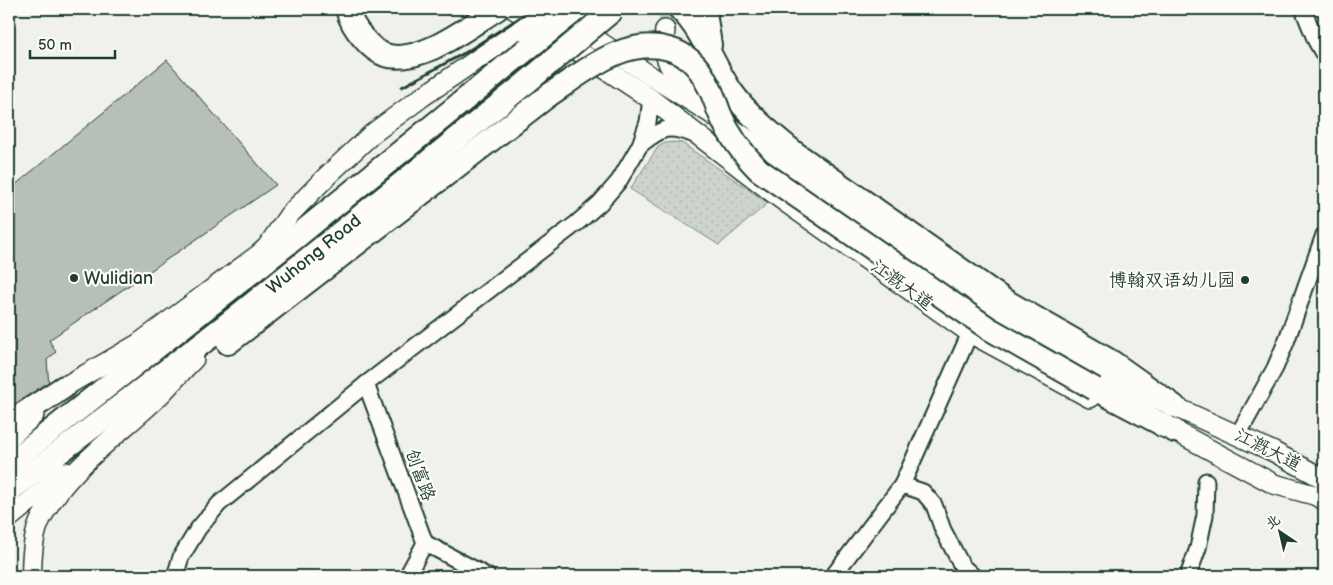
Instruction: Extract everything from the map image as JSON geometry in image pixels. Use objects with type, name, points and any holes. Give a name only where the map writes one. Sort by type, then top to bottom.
[{"type":"highway","points":[[347,9],[356,30],[370,46],[385,55],[407,57],[429,50],[497,9]]},
{"type":"highway","name":"Wuhong Road","points":[[9,464],[203,312],[577,9]]},
{"type":"highway","name":"Wuhong Road","points":[[9,492],[100,434],[227,324],[527,82],[614,9]]},
{"type":"highway","points":[[680,9],[692,24],[730,90],[750,113],[795,153],[1004,300],[1112,362],[1174,406]]},
{"type":"highway","points":[[706,9],[711,49],[720,72]]},
{"type":"highway","points":[[156,398],[549,94],[610,56],[627,49],[659,46],[675,50],[686,56],[696,65],[706,80],[720,115],[739,149],[760,170],[988,328],[1095,389],[1175,431]]},
{"type":"highway","points":[[138,344],[203,312],[267,247]]},
{"type":"highway","points":[[227,324],[308,280]]},
{"type":"highway","points":[[9,423],[64,387]]},
{"type":"main road","name":"江溉大道","points":[[514,9],[651,99],[782,199],[970,333],[1088,398],[1175,431],[1274,484],[1314,494],[1324,500]]},
{"type":"main road","name":"江溉大道","points":[[551,9],[652,77],[704,109],[999,314],[1104,375],[1274,452],[1324,479]]},
{"type":"main road","points":[[9,438],[64,387],[138,344],[267,247],[288,216],[372,134],[422,97],[551,9]]},
{"type":"main road","points":[[665,30],[663,49],[669,65],[704,109]]},
{"type":"main road","points":[[9,518],[39,493],[100,434],[156,398],[227,324]]},
{"type":"main road","points":[[32,576],[39,524],[100,434]]},
{"type":"main road","points":[[1274,452],[1324,468]]},
{"type":"main road","points":[[1274,484],[1324,514]]},
{"type":"street","points":[[1303,9],[1324,55]]},
{"type":"street","points":[[175,576],[181,557],[198,529],[219,504],[366,384],[600,203],[619,181],[640,146],[648,122],[651,99]]},
{"type":"street","points":[[640,146],[656,133],[667,128],[679,129],[702,138]]},
{"type":"street","points":[[1238,435],[1275,368],[1324,235]]},
{"type":"street","points":[[833,576],[902,485],[970,333]]},
{"type":"street","name":"创富路","points":[[366,384],[426,543]]},
{"type":"street","points":[[1188,576],[1198,548],[1205,515],[1206,481]]},
{"type":"street","points":[[902,485],[923,492],[934,505],[943,530],[962,566],[973,576]]},
{"type":"street","points":[[406,576],[426,543],[488,576]]},
{"type":"shaded area","points":[[665,143],[682,143],[768,203],[719,245],[630,189],[658,147]]},
{"type":"building","name":"Wulidian","points":[[167,60],[276,185],[49,340],[56,352],[47,360],[49,387],[9,417],[9,190]]},
{"type":"tunnel","points":[[665,30],[672,9]]},
{"type":"railway","points":[[402,87],[468,51],[533,9]]},
{"type":"place","name":"Wulidian","points":[[74,278]]},
{"type":"place","name":"博翰双语幼儿园","points":[[1245,280]]}]
